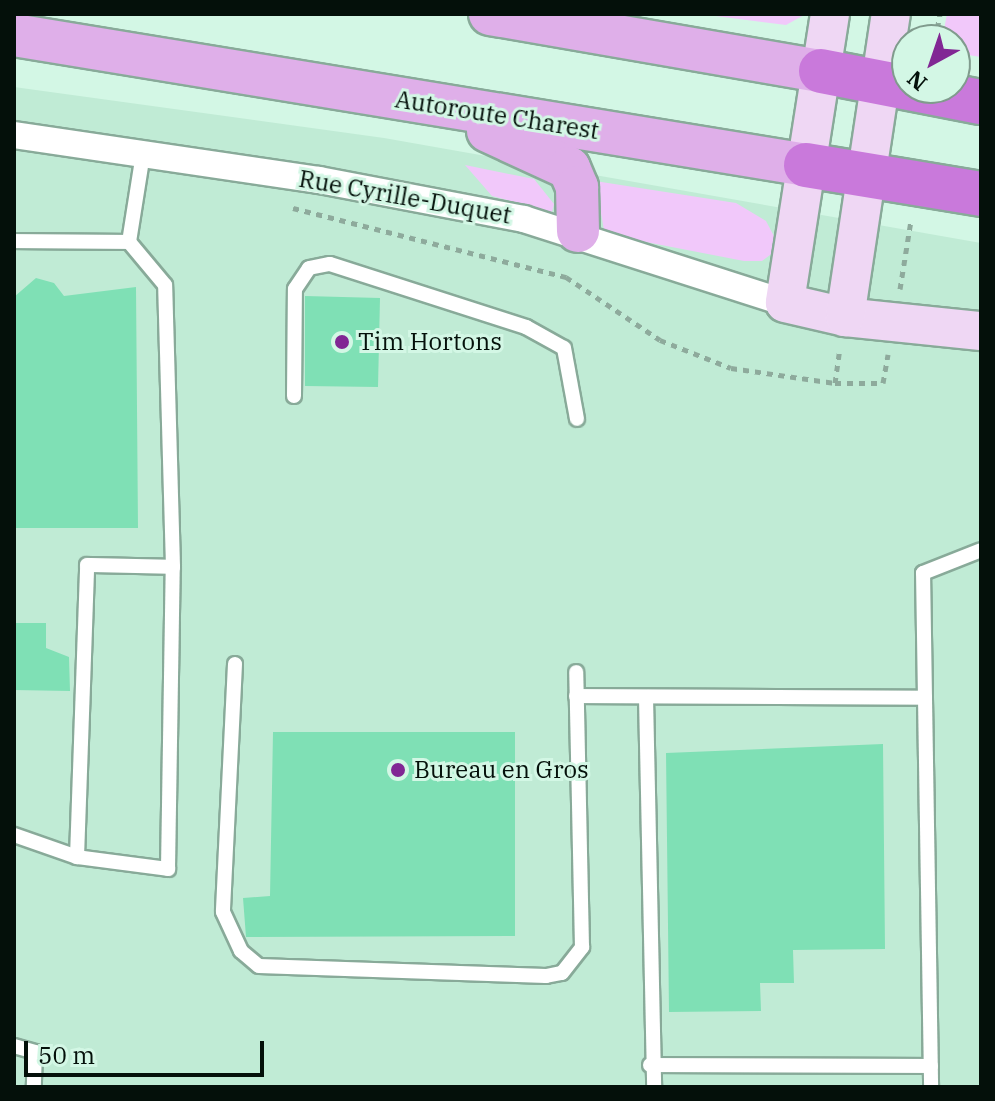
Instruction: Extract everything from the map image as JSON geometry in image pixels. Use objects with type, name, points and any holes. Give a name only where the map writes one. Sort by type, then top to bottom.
[{"type":"highway","points":[[821,71],[981,102]]},
{"type":"highway","name":"Autoroute Charest","points":[[806,165],[981,194]]},
{"type":"main road","points":[[490,14],[821,71]]},
{"type":"main road","name":"Autoroute Charest","points":[[14,35],[806,165]]},
{"type":"main road","points":[[408,100],[563,163],[576,179],[578,231]]},
{"type":"street","points":[[785,303],[830,14]]},
{"type":"street","points":[[845,317],[891,14]]},
{"type":"street","name":"Rue Cyrille-Duquet","points":[[14,135],[319,180],[578,231],[785,303],[845,317],[981,331]]},
{"type":"lane","points":[[14,835],[77,857],[168,869],[173,567],[165,285],[129,242],[143,154]]},
{"type":"lane","points":[[14,241],[129,242]]},
{"type":"lane","points":[[294,396],[295,289],[309,268],[330,264],[526,327],[564,348],[577,419]]},
{"type":"lane","points":[[931,1087],[923,573],[981,550]]},
{"type":"lane","points":[[77,857],[87,565],[173,567]]},
{"type":"lane","points":[[235,664],[223,912],[228,933],[259,966],[562,973],[582,947],[576,672]]},
{"type":"lane","points":[[576,696],[925,698]]},
{"type":"lane","points":[[646,697],[650,1065],[654,1087]]},
{"type":"lane","points":[[14,1046],[35,1052],[34,1087]]},
{"type":"lane","points":[[650,1065],[931,1066]]},
{"type":"path","points":[[289,207],[566,277],[689,355],[731,368],[875,387],[884,374]]},
{"type":"path","points":[[902,274],[909,231]]},
{"type":"path","points":[[835,383],[845,317]]},
{"type":"shaded area","points":[[700,14],[806,14],[786,25]]},
{"type":"shaded area","points":[[947,14],[981,14],[981,57],[971,55],[971,24],[945,24]]},
{"type":"shaded area","points":[[14,87],[384,138],[981,243],[981,1087],[14,1087]]},
{"type":"shaded area","points":[[465,165],[534,179],[554,204],[552,212],[492,196]]},
{"type":"shaded area","points":[[595,181],[736,203],[766,221],[776,240],[774,252],[762,261],[744,261],[620,237],[604,230]]},
{"type":"building","points":[[36,278],[54,283],[64,296],[136,287],[138,528],[14,528],[14,297]]},
{"type":"building","points":[[305,296],[380,298],[378,387],[305,386]]},
{"type":"building","points":[[14,623],[46,623],[46,648],[69,657],[70,691],[14,690]]},
{"type":"building","points":[[273,732],[515,732],[515,936],[246,937],[243,898],[270,896]]},
{"type":"building","points":[[883,744],[885,949],[793,950],[794,983],[760,983],[761,1011],[669,1012],[666,753]]},
{"type":"place","name":"Tim Hortons","points":[[342,342]]},
{"type":"place","name":"Bureau en Gros","points":[[398,770]]}]
